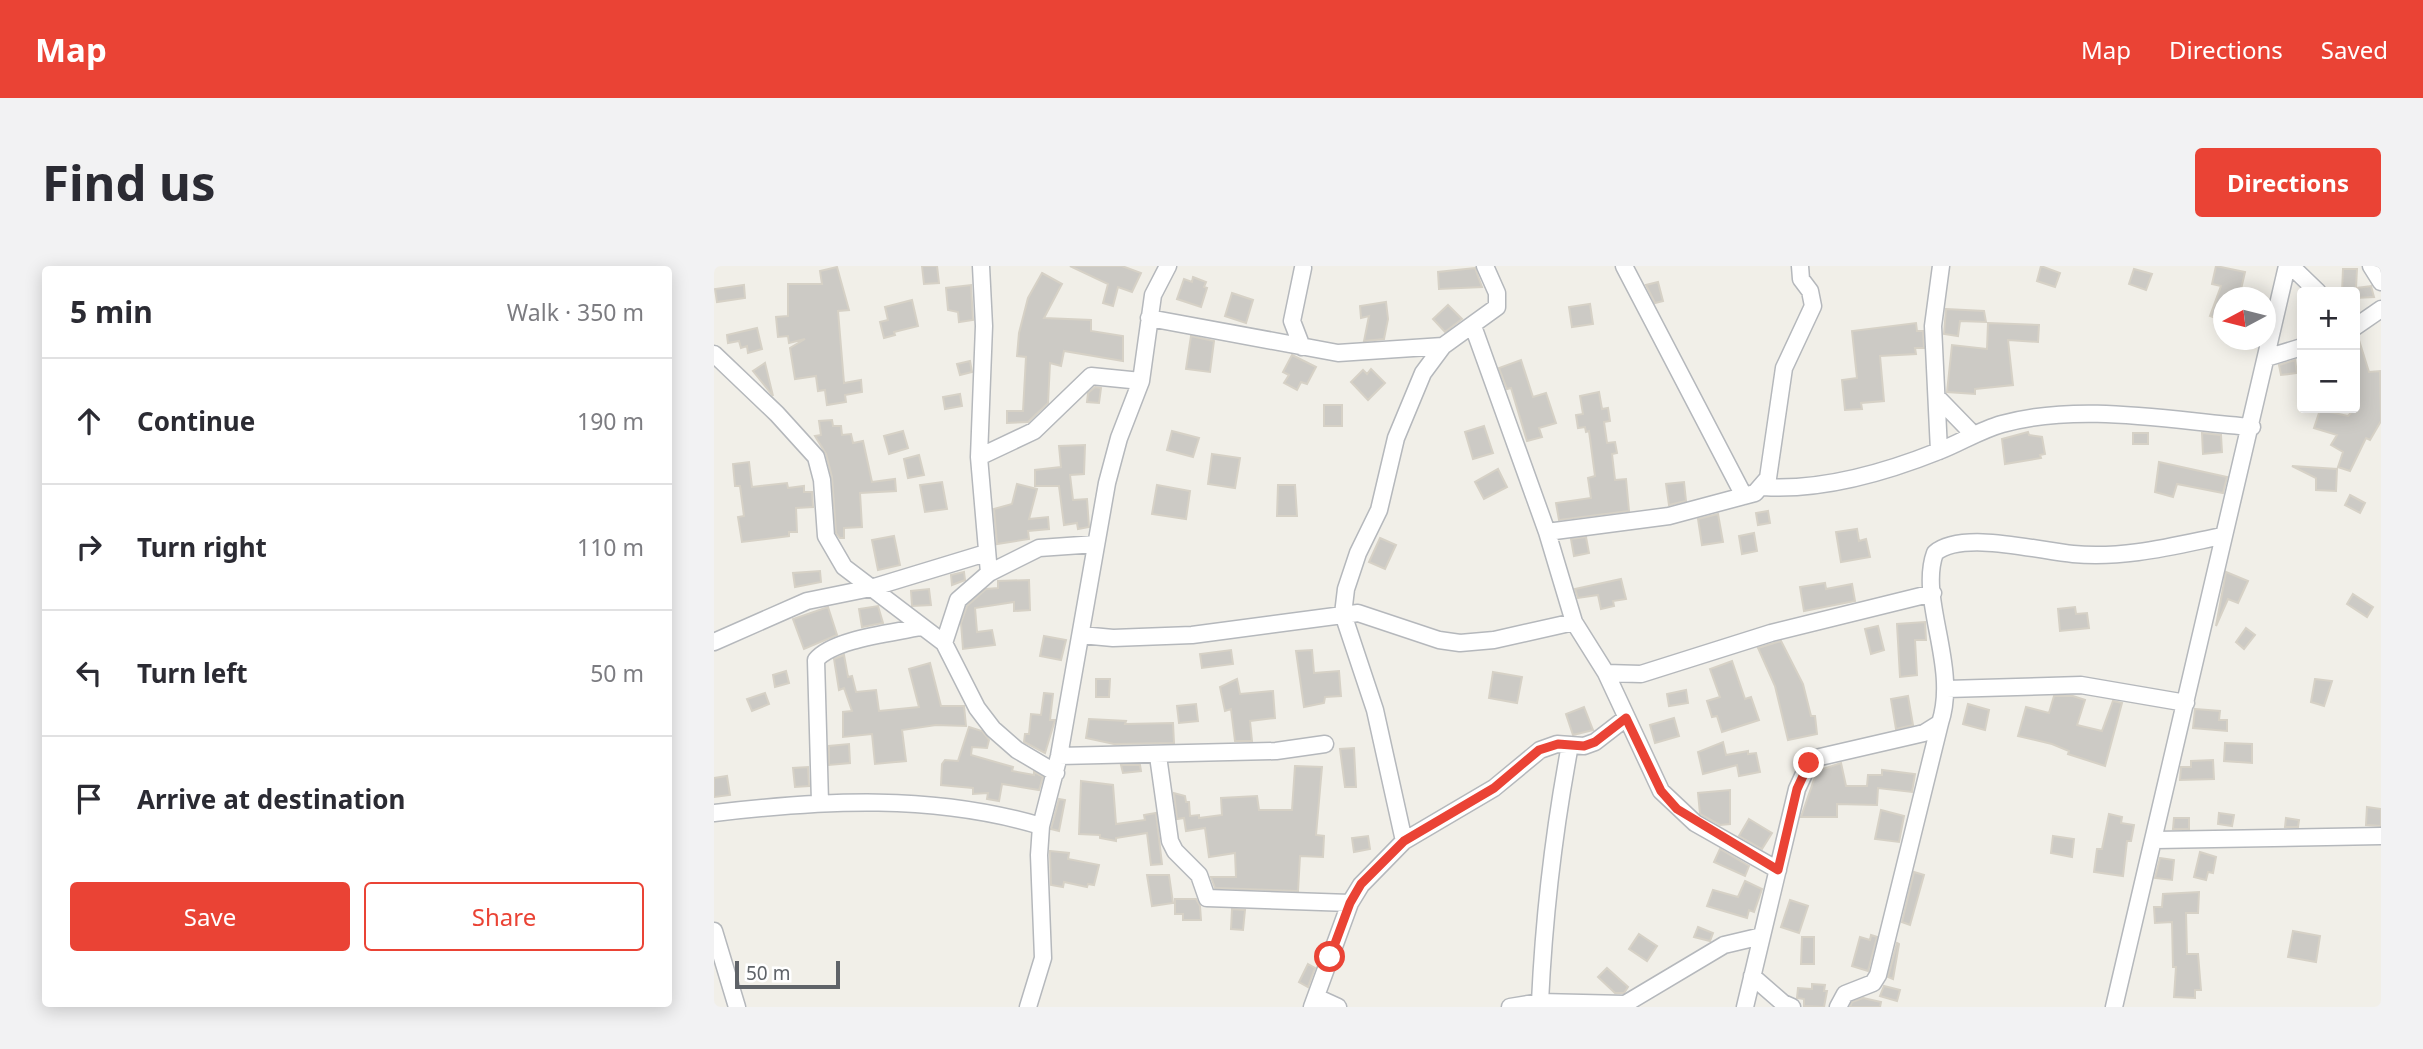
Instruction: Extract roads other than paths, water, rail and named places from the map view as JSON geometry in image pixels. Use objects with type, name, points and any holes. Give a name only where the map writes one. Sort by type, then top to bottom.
[{"type":"street","points":[[981,266],[984,326],[979,457],[989,573]]},
{"type":"street","points":[[1028,1007],[1043,958],[1039,855],[1041,826],[1057,764],[1096,544],[1119,438],[1141,381],[1149,318],[1165,270],[1146,266]]},
{"type":"street","points":[[1404,841],[1375,710],[1343,614],[1351,571],[1379,510],[1396,438],[1423,373],[1443,346],[1497,307],[1497,293],[1485,266]]},
{"type":"street","points":[[1624,266],[1744,496]]},
{"type":"street","points":[[1763,487],[1768,478],[1784,368],[1813,306],[1810,291],[1801,279],[1800,266]]},
{"type":"street","points":[[1939,451],[1933,326],[1941,266]]},
{"type":"street","points":[[2113,1007],[2155,840],[2222,536],[2252,427],[2289,266],[2312,287]]},
{"type":"street","points":[[2371,266],[2381,282]]},
{"type":"street","points":[[1299,267],[1292,321],[1302,347]]},
{"type":"street","points":[[2360,324],[2381,309]]},
{"type":"street","points":[[1149,318],[1338,353],[1443,346]]},
{"type":"street","points":[[1473,326],[1547,532],[1574,622],[1606,673],[1661,791],[1677,809],[1778,870]]},
{"type":"street","points":[[2266,358],[2297,349]]},
{"type":"street","points":[[714,354],[778,414],[816,457],[822,480],[825,536],[844,566],[944,643],[977,708],[993,729],[1017,750],[1057,764],[1276,751],[1325,744]]},
{"type":"street","points":[[979,457],[1034,430],[1086,379],[1098,375],[1141,381]]},
{"type":"street","points":[[1937,397],[1973,434]]},
{"type":"street","points":[[1547,532],[1669,516],[1744,496],[1763,487],[1793,489],[1828,485],[1939,451],[2001,424],[2054,415],[2252,427]]},
{"type":"street","points":[[1838,1007],[1845,994],[1873,983],[1878,975],[1940,723],[1947,690],[1933,593],[1935,553],[1942,547],[1957,544],[1990,544],[2102,556],[2143,552],[2222,536]]},
{"type":"street","points":[[944,643],[958,600],[989,573],[1039,548],[1096,544]]},
{"type":"street","points":[[714,642],[807,601],[871,588],[986,553]]},
{"type":"street","points":[[1606,673],[1641,674],[1771,633],[1933,593]]},
{"type":"street","points":[[1080,635],[1112,638],[1192,635],[1358,613],[1439,640],[1460,643],[1504,639],[1574,622]]},
{"type":"street","points":[[820,802],[816,660],[821,654],[849,643],[920,627]]},
{"type":"street","points":[[1947,690],[2081,685],[2186,703]]},
{"type":"street","points":[[1338,1007],[1314,1002],[1350,903],[1361,884],[1404,841],[1494,788],[1539,750],[1558,744],[1595,742],[1626,718]]},
{"type":"street","points":[[1745,1007],[1797,789],[1809,763],[1820,757],[1924,733],[1940,723]]},
{"type":"street","points":[[1540,1002],[1544,923],[1555,824],[1570,745]]},
{"type":"street","points":[[1158,756],[1170,841],[1175,851],[1199,875],[1207,898],[1350,903]]},
{"type":"street","points":[[714,813],[820,802],[870,800],[933,804],[1004,815],[1041,826]]},
{"type":"street","points":[[2155,840],[2381,836]]},
{"type":"street","points":[[714,931],[737,1007]]},
{"type":"street","points":[[1510,1007],[1540,1002],[1625,1004],[1711,951],[1762,936]]},
{"type":"street","points":[[1752,976],[1770,993],[1792,1007]]}]
